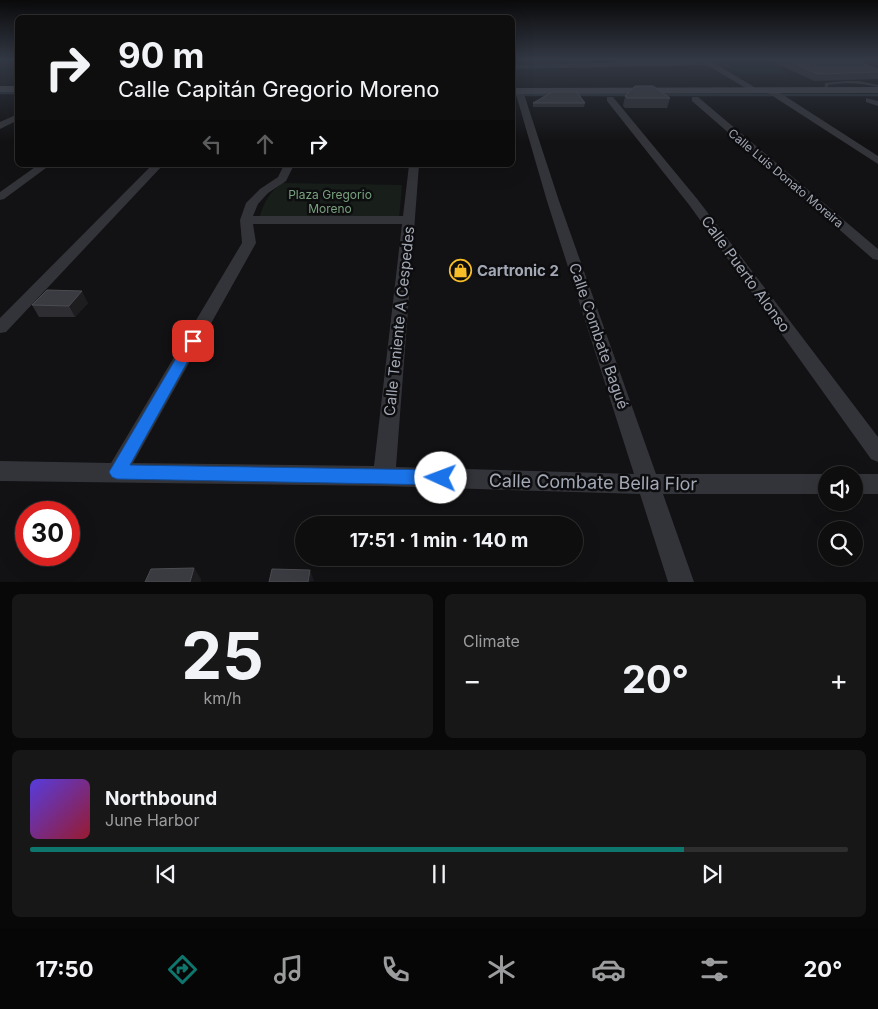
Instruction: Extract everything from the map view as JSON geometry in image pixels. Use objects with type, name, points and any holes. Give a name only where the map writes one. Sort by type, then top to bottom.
[{"type":"main road","points":[[0,89],[15,89]]},
{"type":"main road","points":[[518,95],[878,90]]},
{"type":"main road","points":[[518,95],[610,99],[875,101]]},
{"type":"main road","points":[[0,98],[15,98]]},
{"type":"street","points":[[750,87],[757,91]]},
{"type":"street","points":[[772,92],[878,161]]},
{"type":"street","name":"Calle Combate Bagué","points":[[518,95],[681,582]]},
{"type":"street","name":"Calle Puerto Alonso","points":[[610,99],[694,203],[878,452]]},
{"type":"street","name":"Calle Luis Donato Moreira","points":[[695,99],[878,256]]},
{"type":"street","points":[[0,126],[15,118]]},
{"type":"street","points":[[0,197],[42,167]]},
{"type":"street","points":[[0,328],[156,167]]},
{"type":"street","points":[[117,472],[249,243],[246,220],[252,203],[264,191],[282,179],[288,167]]},
{"type":"street","name":"Calle Teniente A Cespedes","points":[[384,476],[414,167]]},
{"type":"street","points":[[246,220],[409,220]]},
{"type":"street","name":"Calle Combate Bella Flor","points":[[0,471],[384,476],[649,484],[818,484]]},
{"type":"street","points":[[863,484],[878,484]]},
{"type":"green space","name":"Plaza Gregorio Moreno","points":[[282,183],[402,185],[399,219],[259,220],[267,199]]},
{"type":"building","points":[[634,87],[655,87],[670,98],[627,98],[625,96]]},
{"type":"building","points":[[552,92],[577,92],[585,103],[533,103]]},
{"type":"building","points":[[47,290],[82,291],[69,306],[32,305]]},
{"type":"building","points":[[194,568],[190,582],[145,582],[151,569]]},
{"type":"building","points":[[272,569],[310,570],[308,582],[269,582]]},
{"type":"waterway","points":[[0,93],[15,93]]},
{"type":"waterway","points":[[515,95],[552,95]]},
{"type":"waterway","points":[[573,95],[632,95]]},
{"type":"waterway","points":[[660,95],[772,95]]},
{"type":"waterway","points":[[783,95],[878,95]]},
{"type":"place","name":"Cartronic 2","points":[[461,270]]},
{"type":"route","points":[[193,341],[117,472],[441,478]]}]
